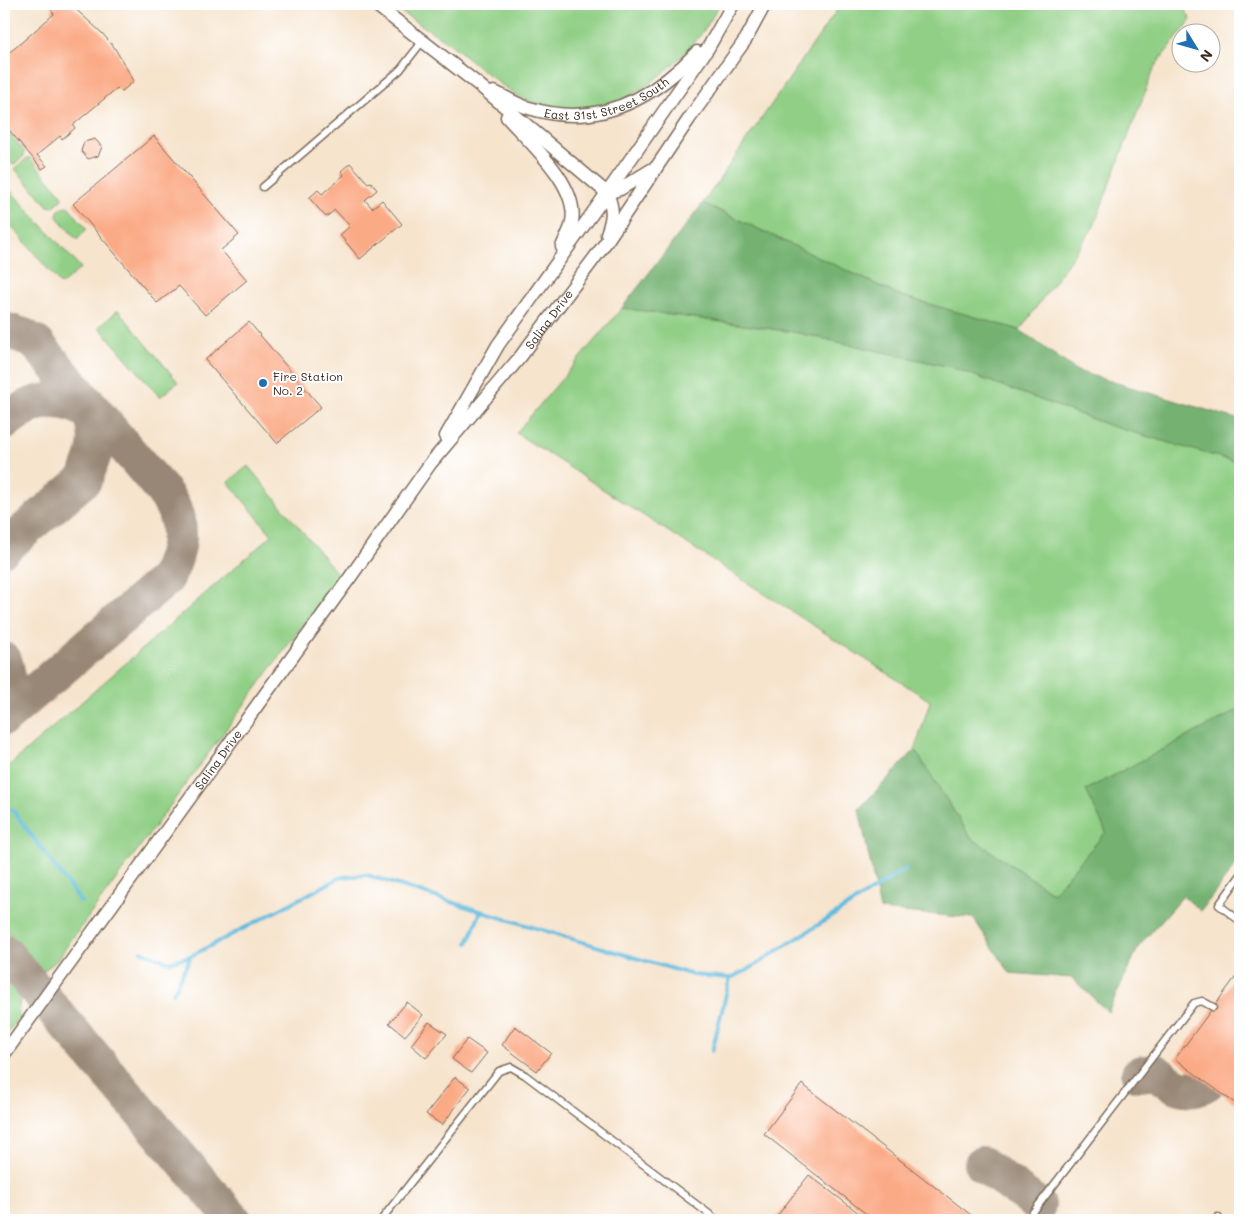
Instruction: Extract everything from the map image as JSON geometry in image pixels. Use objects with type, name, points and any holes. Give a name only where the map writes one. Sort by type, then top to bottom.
[{"type":"street","name":"East 31st Street South","points":[[375,4],[479,85],[607,192]]},
{"type":"street","name":"Salina Drive","points":[[430,464],[498,345],[703,55],[733,4]]},
{"type":"street","name":"Salina Drive","points":[[4,1054],[351,576],[430,464],[521,356],[602,248],[746,39],[765,4]]},
{"type":"street","name":"East 31st Street South","points":[[479,85],[527,108],[550,114],[588,115],[609,111],[629,103],[659,86],[688,61],[718,30]]},
{"type":"street","name":"Salina Drive","points":[[479,85],[560,176],[571,197],[572,222],[552,270]]},
{"type":"street","name":"Salina Drive","points":[[607,192],[620,189],[658,166]]},
{"type":"street","points":[[602,248],[611,220],[613,206],[607,192]]},
{"type":"lane","points":[[263,187],[400,70],[422,42]]},
{"type":"lane","points":[[1240,876],[1219,905],[1240,921]]},
{"type":"lane","points":[[1027,1220],[1194,1003],[1202,1001],[1213,1007]]},
{"type":"lane","points":[[381,1220],[499,1071],[511,1067],[525,1075],[717,1220]]},
{"type":"green space","points":[[390,4],[720,4],[705,30],[693,45],[656,79],[628,97],[613,103],[599,107],[566,109],[534,103],[512,92],[450,44]]},
{"type":"green space","points":[[841,4],[1182,4],[1191,20],[1189,22],[1172,22],[1172,44],[1155,66],[1093,228],[1020,330],[901,296],[703,203]]},
{"type":"green space","points":[[4,127],[24,151],[24,156],[13,165],[4,154]]},
{"type":"green space","points":[[27,158],[30,158],[62,195],[62,199],[53,207],[48,206],[15,169]]},
{"type":"green space","points":[[4,186],[9,189],[81,268],[61,285],[4,217]]},
{"type":"green space","points":[[703,203],[901,296],[1020,330],[1077,371],[1240,420],[1240,463],[1114,427],[951,367],[794,332],[622,308]]},
{"type":"green space","points":[[66,206],[69,207],[86,228],[77,240],[57,217],[58,211]]},
{"type":"green space","points":[[622,308],[794,332],[951,367],[1114,427],[1240,463],[1240,709],[1086,790],[1106,832],[1053,893],[971,838],[915,750],[930,701],[516,433]]},
{"type":"green space","points":[[118,310],[178,382],[160,397],[99,327]]},
{"type":"green space","points":[[248,466],[336,572],[335,581],[56,961],[42,972],[4,927],[4,770],[272,535],[228,482]]},
{"type":"green space","points":[[1240,709],[1240,859],[1201,911],[1183,896],[1139,946],[1108,1012],[1072,978],[1010,973],[973,918],[880,910],[859,809],[915,750],[971,838],[1053,893],[1106,832],[1086,790]]},
{"type":"green space","points":[[4,977],[20,995],[18,1018],[4,1038]]},
{"type":"building","points":[[59,4],[70,4],[102,33],[114,47],[134,81],[121,92],[117,88],[73,125],[75,128],[62,139],[60,136],[37,155],[47,166],[42,169],[4,124],[4,56],[54,14],[51,10]]},
{"type":"building","points":[[154,136],[239,235],[221,250],[247,280],[205,315],[179,286],[157,303],[73,204]]},
{"type":"building","points":[[95,139],[102,147],[98,156],[88,159],[81,151],[84,142]]},
{"type":"building","points":[[350,163],[377,190],[365,200],[372,208],[382,200],[402,224],[360,259],[340,235],[350,226],[335,210],[326,217],[309,198],[318,190],[322,194],[344,175],[341,171]]},
{"type":"building","name":"Fire Station No. 2","points":[[249,322],[321,407],[277,443],[205,360]]},
{"type":"building","points":[[1240,971],[1240,1107],[1175,1059]]},
{"type":"building","points":[[407,1002],[423,1015],[405,1036],[389,1023]]},
{"type":"building","points":[[429,1022],[447,1034],[426,1058],[411,1045]]},
{"type":"building","points":[[515,1026],[551,1053],[537,1071],[502,1045]]},
{"type":"building","points":[[467,1039],[487,1053],[471,1073],[452,1059]]},
{"type":"building","points":[[455,1077],[470,1088],[442,1125],[426,1114]]},
{"type":"building","points":[[802,1084],[971,1215],[967,1220],[874,1220],[764,1134]]},
{"type":"building","points":[[809,1175],[868,1220],[774,1220]]},
{"type":"waterway","points":[[12,809],[81,902]]},
{"type":"waterway","points":[[141,951],[169,962],[191,956],[341,877],[367,875],[489,914],[693,975],[730,978],[746,971],[906,869]]},
{"type":"waterway","points":[[468,943],[481,911]]},
{"type":"waterway","points":[[173,993],[191,956]]},
{"type":"waterway","points":[[712,1051],[730,978]]},
{"type":"taxiway","points":[[4,330],[24,336],[37,344],[162,490],[175,512],[179,533],[176,556],[166,579],[4,718]]},
{"type":"taxiway","points":[[4,423],[27,407],[50,401],[74,404],[99,418]]},
{"type":"taxiway","points":[[4,548],[85,479],[94,454],[96,439],[94,423],[85,402]]},
{"type":"taxiway","points":[[4,660],[8,684],[4,707]]},
{"type":"taxiway","points":[[4,952],[234,1220]]},
{"type":"taxiway","points":[[1139,1074],[1156,1072],[1174,1085],[1187,1088],[1200,1087],[1207,1083]]},
{"type":"taxiway","points":[[982,1164],[1038,1205]]},
{"type":"place","name":"Fire Station No. 2","points":[[263,383]]}]
